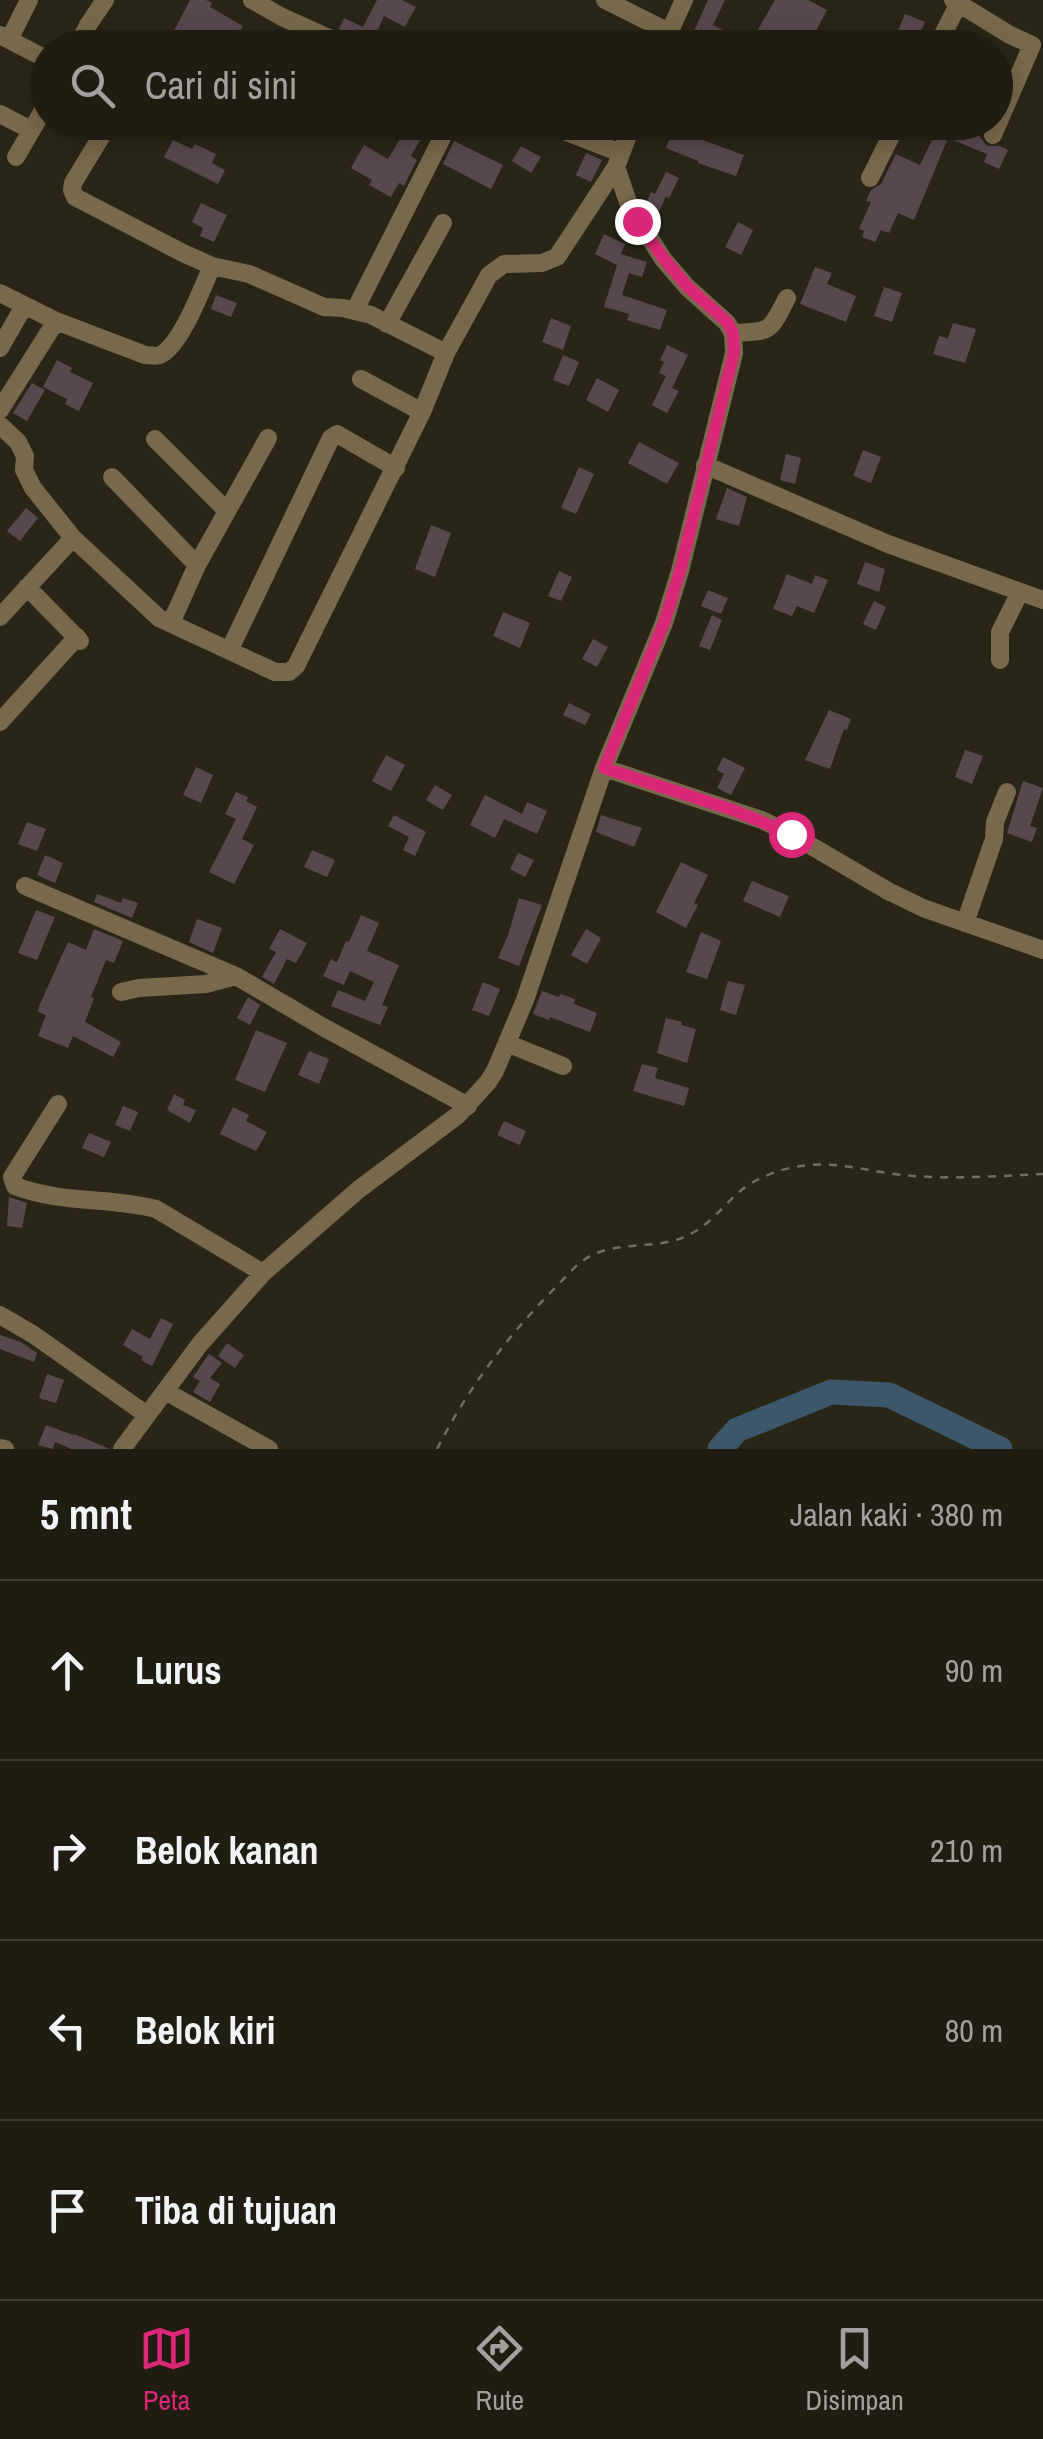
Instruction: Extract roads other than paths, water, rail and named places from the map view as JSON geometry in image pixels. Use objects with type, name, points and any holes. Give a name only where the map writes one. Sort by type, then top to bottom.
[{"type":"street","points":[[29,0],[4,37],[30,51]]},
{"type":"street","points":[[86,30],[105,0]]},
{"type":"street","points":[[252,0],[311,30]]},
{"type":"street","points":[[605,0],[651,30]]},
{"type":"street","points":[[670,30],[684,0]]},
{"type":"street","points":[[944,30],[956,1],[1002,30]]},
{"type":"street","points":[[1013,36],[1038,48],[1013,97]]},
{"type":"street","points":[[0,114],[30,129]]},
{"type":"street","points":[[16,157],[30,132]]},
{"type":"street","points":[[99,140],[72,183],[72,194],[212,266],[249,274],[324,307],[356,310],[446,352]]},
{"type":"street","points":[[356,310],[441,140]]},
{"type":"street","points":[[122,1449],[200,1344],[264,1273],[358,1190],[468,1106],[488,1082],[525,1000],[604,768],[664,623],[729,379],[733,333],[724,318],[687,286],[656,249],[629,205],[618,160],[577,140]]},
{"type":"street","points":[[0,425],[18,442],[32,488],[73,538],[159,618],[275,672],[289,672],[296,666],[396,468],[446,352],[489,275],[504,264],[542,263],[557,257],[618,160],[626,140]]},
{"type":"street","points":[[870,178],[889,140]]},
{"type":"street","points":[[386,324],[444,223]]},
{"type":"street","points":[[0,293],[56,321],[144,355],[160,355],[185,324],[212,266]]},
{"type":"street","points":[[733,333],[768,330],[788,298]]},
{"type":"street","points":[[0,348],[24,306]]},
{"type":"street","points":[[0,410],[56,321]]},
{"type":"street","points":[[361,379],[422,412]]},
{"type":"street","points":[[229,651],[333,436],[338,434],[396,468]]},
{"type":"street","points":[[170,624],[197,565],[268,438]]},
{"type":"street","points":[[155,439],[227,511]]},
{"type":"street","points":[[704,465],[888,544],[1043,600]]},
{"type":"street","points":[[112,477],[197,565]]},
{"type":"street","points":[[1,614],[73,538]]},
{"type":"street","points":[[0,722],[79,639],[27,587]]},
{"type":"street","points":[[1000,660],[1000,632],[1020,592]]},
{"type":"street","points":[[604,768],[762,820],[888,892],[1043,950]]},
{"type":"street","points":[[965,924],[1007,792]]},
{"type":"street","points":[[25,886],[236,976],[468,1106]]},
{"type":"street","points":[[120,992],[206,984],[236,976]]},
{"type":"street","points":[[507,1044],[563,1066]]},
{"type":"street","points":[[58,1104],[12,1178],[15,1186],[73,1200],[156,1210],[264,1273]]},
{"type":"street","points":[[0,1315],[148,1415]]},
{"type":"street","points":[[166,1391],[268,1449]]},
{"type":"waterway","points":[[720,1449],[737,1430],[831,1392],[889,1395],[1000,1449]]}]
